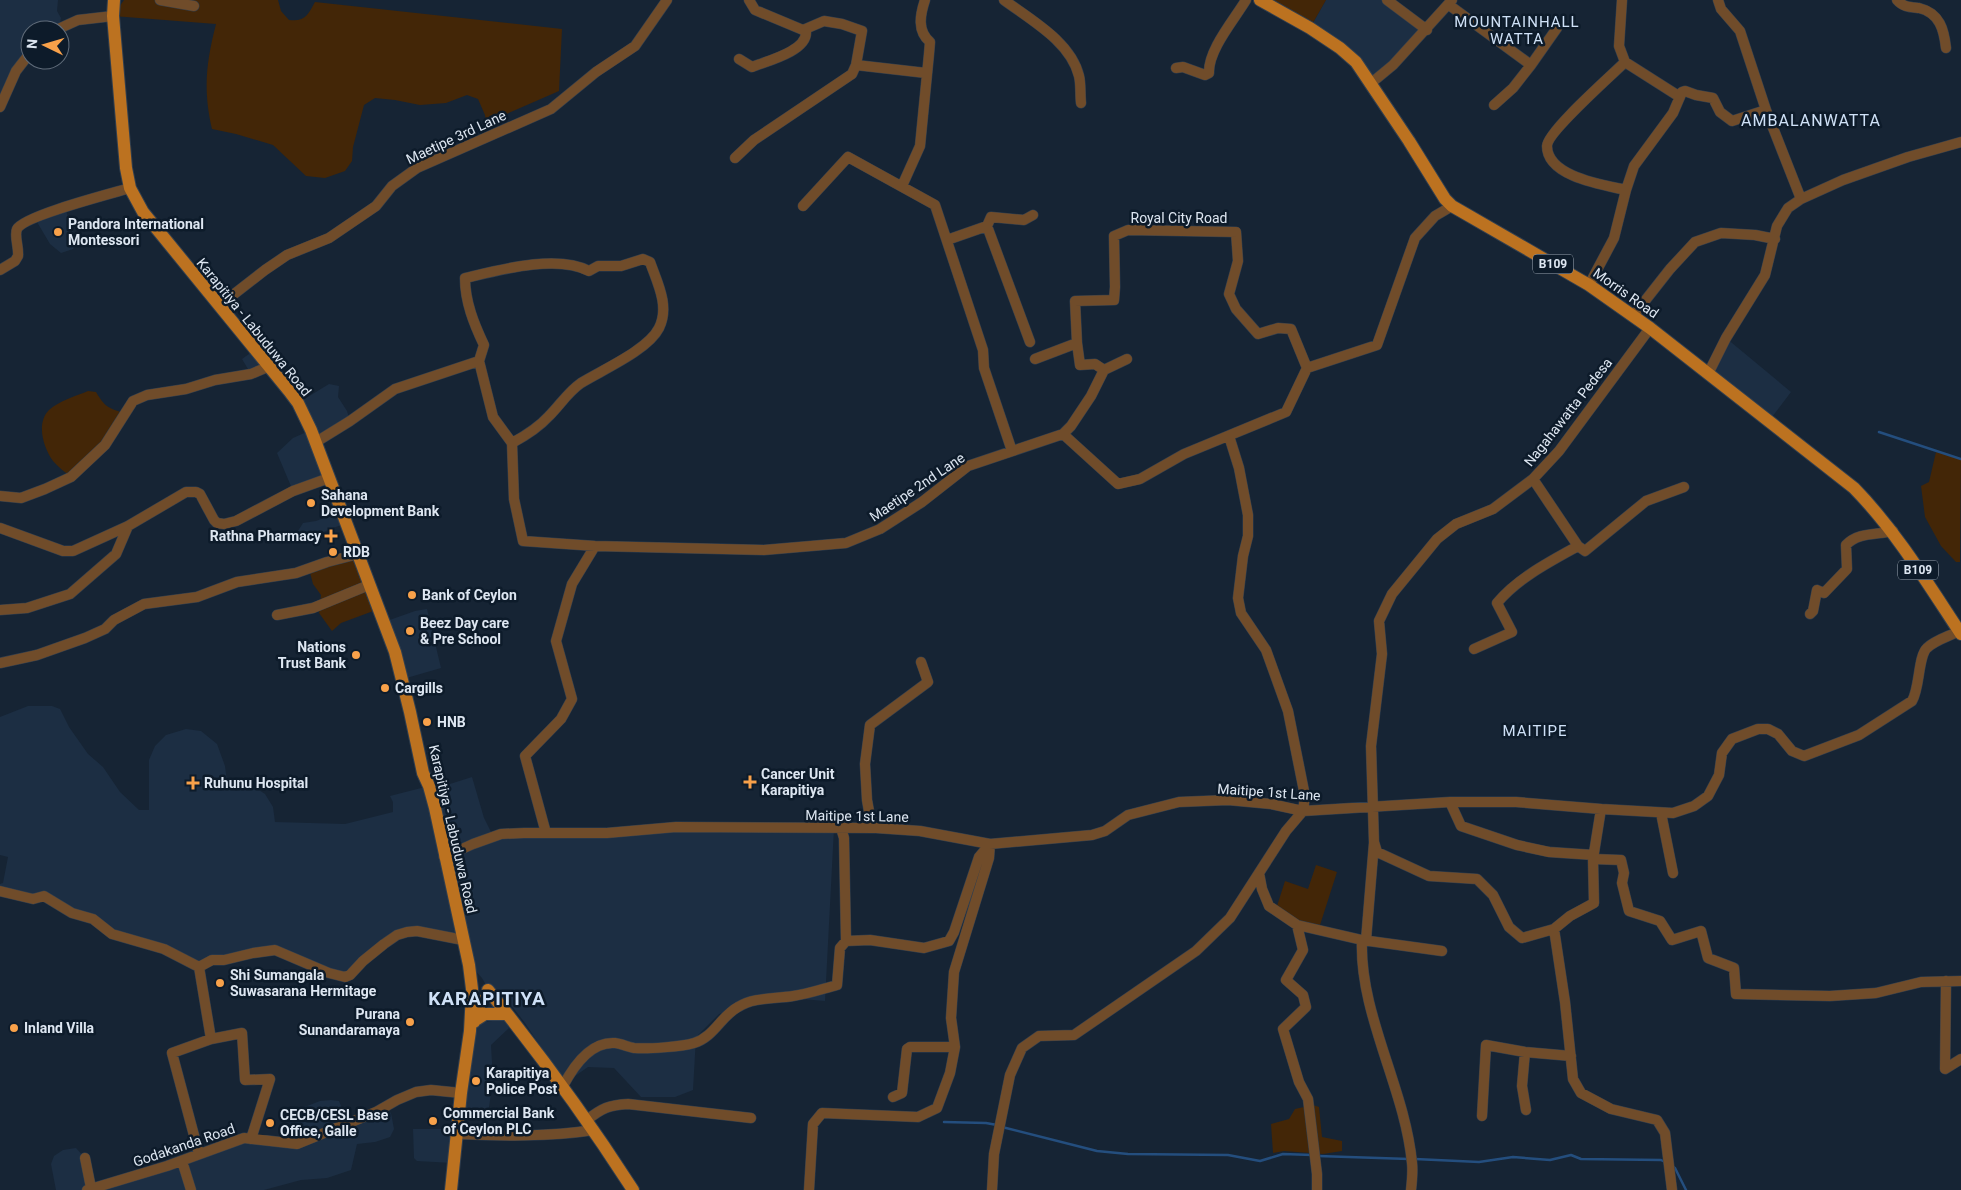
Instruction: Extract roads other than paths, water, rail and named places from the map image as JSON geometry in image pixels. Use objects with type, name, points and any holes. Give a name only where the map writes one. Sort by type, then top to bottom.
[{"type":"main road","name":"Karapitiya - Labuduwa Road","points":[[114,0],[113,16],[126,168],[130,188],[143,212],[298,402],[316,442],[395,652],[423,773],[429,786],[469,965],[480,993],[460,1093],[451,1190]]},
{"type":"main road","name":"Morris Road","points":[[1260,0],[1297,20],[1340,48],[1356,62],[1409,141],[1444,199],[1452,206],[1589,285],[1634,316],[1854,488],[1874,508],[1892,531],[1960,632]]},
{"type":"main road","points":[[480,993],[507,1015],[563,1086],[633,1190]]},
{"type":"main road","points":[[472,1026],[485,1014],[507,1015]]},
{"type":"street","points":[[160,0],[194,6]]},
{"type":"street","name":"Maetipe 3rd Lane","points":[[220,305],[264,270],[287,255],[329,238],[376,206],[392,186],[417,168],[551,109],[596,72],[635,46],[667,0]]},
{"type":"street","points":[[739,59],[752,67],[801,46],[806,38],[806,32],[803,30],[755,10],[749,0]]},
{"type":"street","points":[[902,186],[920,146],[930,42],[924,37],[920,28],[925,0]]},
{"type":"street","points":[[1004,0],[1065,47],[1080,77],[1081,103]]},
{"type":"street","points":[[1176,68],[1183,68],[1206,75],[1209,73],[1209,65],[1215,50],[1246,0]]},
{"type":"street","points":[[1387,0],[1427,30]]},
{"type":"street","points":[[1622,0],[1619,46],[1625,62],[1680,97]]},
{"type":"street","points":[[1718,0],[1721,9],[1740,31],[1766,110],[1801,199]]},
{"type":"street","points":[[1897,0],[1901,5],[1922,9],[1938,20],[1944,30],[1946,48]]},
{"type":"street","points":[[1370,84],[1393,65],[1451,2],[1531,65]]},
{"type":"street","points":[[70,24],[78,20],[113,16]]},
{"type":"street","points":[[735,158],[754,140],[852,74],[856,65],[862,31],[842,24],[824,21],[803,30]]},
{"type":"street","points":[[1494,105],[1513,88],[1557,28]]},
{"type":"street","points":[[1625,62],[1566,119],[1549,140],[1547,146],[1550,159],[1574,177],[1626,190]]},
{"type":"street","points":[[856,65],[926,73]]},
{"type":"street","points":[[0,107],[20,66]]},
{"type":"street","points":[[1589,285],[1614,238],[1634,166],[1673,113],[1680,97],[1685,91],[1713,98],[1720,112],[1732,121],[1766,110]]},
{"type":"street","points":[[1708,374],[1726,338],[1765,275],[1777,226],[1788,208],[1801,199],[1843,180],[1908,157],[1961,142]]},
{"type":"street","points":[[803,206],[848,158],[936,205],[983,350],[984,368],[1013,450]]},
{"type":"street","points":[[0,270],[15,261],[18,256],[16,232],[24,221],[130,188]]},
{"type":"street","points":[[1127,359],[1104,370],[1091,396],[1071,426],[1063,434],[1118,484],[1140,479],[1184,454],[1286,412],[1307,368],[1377,344],[1414,238],[1435,216],[1452,206]]},
{"type":"street","points":[[1030,342],[987,226],[991,217],[1024,220],[1033,215]]},
{"type":"street","points":[[947,240],[987,226]]},
{"type":"street","name":"Royal City Road","points":[[1077,343],[1075,301],[1114,300],[1114,236],[1128,230],[1236,232],[1238,261],[1229,294],[1236,309],[1258,334],[1278,328],[1291,329],[1307,368]]},
{"type":"street","points":[[1634,316],[1695,242],[1721,233],[1755,235],[1775,239]]},
{"type":"street","points":[[643,259],[650,262],[663,299],[663,315],[659,329],[649,340],[616,365],[581,384],[562,399],[549,416],[524,437],[512,443],[493,417],[479,361],[484,346],[474,325],[465,293],[465,278],[529,264],[579,266],[589,270],[598,266],[621,266],[643,259]]},
{"type":"street","name":"Nagahawatta Pedesa","points":[[1411,1190],[1413,1165],[1406,1126],[1365,986],[1361,956],[1374,842],[1371,746],[1382,654],[1378,621],[1392,594],[1437,538],[1456,524],[1493,510],[1533,479],[1559,451],[1650,328]]},
{"type":"street","points":[[1036,359],[1077,343],[1080,365],[1095,364],[1104,370]]},
{"type":"street","points":[[316,442],[350,421],[395,389],[479,361]]},
{"type":"street","points":[[0,496],[21,498],[70,477],[105,445],[133,401],[147,395],[186,389],[215,380],[252,374],[270,366]]},
{"type":"street","points":[[996,393],[1013,450]]},
{"type":"street","name":"Maetipe 2nd Lane","points":[[512,443],[514,499],[523,541],[595,546],[764,550],[846,543],[880,530],[922,502],[968,466],[1063,434]]},
{"type":"street","points":[[992,1190],[994,1154],[1010,1075],[1022,1048],[1039,1036],[1074,1035],[1196,951],[1230,918],[1286,831],[1303,811],[1305,796],[1288,710],[1266,650],[1241,613],[1238,598],[1242,556],[1248,536],[1248,514],[1239,468],[1229,436]]},
{"type":"street","points":[[0,528],[63,551],[73,551],[128,526],[186,492],[191,491],[200,494],[217,523],[224,524],[236,522],[293,491],[329,478]]},
{"type":"street","points":[[1533,479],[1578,546],[1585,551],[1646,501],[1684,487]]},
{"type":"street","points":[[0,610],[27,608],[70,594],[116,554],[128,526]]},
{"type":"street","points":[[1810,614],[1813,611],[1817,590],[1824,593],[1847,569],[1846,545],[1868,533],[1875,535],[1892,531]]},
{"type":"street","points":[[546,833],[525,756],[561,719],[572,699],[556,642],[572,584],[595,546]]},
{"type":"street","points":[[1474,649],[1512,632],[1497,603],[1506,593],[1538,568],[1578,546]]},
{"type":"street","points":[[0,663],[37,655],[85,638],[105,629],[114,620],[144,604],[197,597],[237,582],[296,573],[358,554]]},
{"type":"street","points":[[277,615],[313,608],[369,585]]},
{"type":"street","name":"Maitipe 1st Lane","points":[[444,858],[473,844],[501,834],[607,833],[676,827],[872,828],[920,831],[990,844],[1092,834],[1105,831],[1128,815],[1179,802],[1228,800],[1271,804],[1303,811],[1450,802],[1516,802],[1673,813],[1694,806],[1708,796],[1719,776],[1722,753],[1732,738],[1758,728],[1768,729],[1778,734],[1792,751],[1804,756],[1859,735],[1912,702],[1917,693],[1923,654],[1928,647],[1960,632]]},
{"type":"street","points":[[872,828],[867,800],[865,764],[870,725],[928,682],[921,662]]},
{"type":"street","points":[[1450,802],[1461,826],[1517,845],[1549,852],[1621,860],[1624,873],[1622,882],[1630,911],[1660,921],[1672,940],[1700,931],[1708,958],[1734,968],[1736,994],[1830,996],[1876,993],[1921,982],[1961,981]]},
{"type":"street","points":[[1374,842],[1377,852],[1429,876],[1477,879],[1493,895],[1509,927],[1522,938],[1554,929],[1570,916],[1594,904],[1594,857],[1601,809]]},
{"type":"street","points":[[1661,813],[1673,873]]},
{"type":"street","points":[[563,1086],[572,1068],[584,1055],[606,1043],[616,1043],[632,1048],[647,1048],[694,1043],[710,1034],[736,1007],[752,1000],[807,994],[837,985],[840,948],[846,941],[844,838],[841,828]]},
{"type":"street","points":[[846,941],[870,940],[924,948],[948,942],[954,932],[979,857],[990,844]]},
{"type":"street","points":[[809,1190],[813,1124],[822,1113],[918,1117],[937,1108],[950,1073],[955,1047],[951,1018],[954,972],[989,858],[990,844]]},
{"type":"street","points":[[1259,873],[1262,889],[1269,906],[1297,925],[1364,940],[1442,950]]},
{"type":"street","points":[[0,891],[33,899],[44,896],[72,913],[93,919],[112,934],[164,949],[199,967]]},
{"type":"street","points":[[1297,925],[1303,950],[1286,980],[1302,995],[1306,1007],[1283,1030],[1299,1082],[1308,1099],[1317,1174],[1317,1190]]},
{"type":"street","points":[[1554,929],[1565,1002],[1573,1079],[1581,1093],[1611,1109],[1657,1120],[1665,1133],[1672,1190]]},
{"type":"street","points":[[199,967],[212,960],[224,960],[275,950],[329,973],[345,977],[397,935],[417,931],[463,940]]},
{"type":"street","points":[[199,967],[211,1039]]},
{"type":"street","points":[[1946,981],[1946,1069],[1961,1059]]},
{"type":"street","points":[[199,1154],[172,1053],[211,1039],[242,1033],[244,1080],[270,1079],[251,1139]]},
{"type":"street","points":[[1482,1116],[1486,1045],[1525,1052],[1571,1056]]},
{"type":"street","points":[[893,1097],[902,1093],[907,1049],[910,1047],[955,1047]]},
{"type":"street","points":[[1525,1052],[1522,1086],[1526,1110]]},
{"type":"street","name":"Godakanda Road","points":[[89,1189],[121,1181],[244,1138],[297,1144],[376,1112],[416,1092],[431,1090],[460,1093]]},
{"type":"street","points":[[457,1134],[558,1135],[591,1125],[601,1109],[614,1105],[628,1104],[751,1118]]},
{"type":"street","points":[[85,1158],[89,1189]]},
{"type":"street","points":[[182,1160],[190,1190]]},
{"type":"waterway","points":[[1879,432],[1961,459]]},
{"type":"waterway","points":[[944,1122],[997,1125]]},
{"type":"waterway","points":[[1002,1127],[1097,1151],[1128,1154],[1228,1155],[1260,1161],[1283,1154],[1312,1155]]},
{"type":"waterway","points":[[1415,1159],[1479,1162],[1513,1157],[1550,1160],[1571,1155],[1581,1159],[1661,1160],[1665,1162]]},
{"type":"waterway","points":[[1318,1156],[1409,1159]]},
{"type":"waterway","points":[[1672,1166],[1675,1168],[1686,1190]]},
{"type":"place","name":"Pandora International Montessori","points":[[58,232]]},
{"type":"place","name":"Sahana Development Bank","points":[[311,503]]},
{"type":"place","name":"Rathna Pharmacy","points":[[331,536]]},
{"type":"place","name":"RDB","points":[[333,552]]},
{"type":"place","name":"Bank of Ceylon","points":[[412,595]]},
{"type":"place","name":"Beez Day care & Pre School","points":[[410,631]]},
{"type":"place","name":"Nations Trust Bank","points":[[356,655]]},
{"type":"place","name":"Cargills","points":[[385,688]]},
{"type":"place","name":"HNB","points":[[427,722]]},
{"type":"place","name":"Cancer Unit Karapitiya","points":[[750,782]]},
{"type":"place","name":"Ruhunu Hospital","points":[[193,783]]},
{"type":"place","name":"Shi Sumangala Suwasarana Hermitage","points":[[220,983]]},
{"type":"place","name":"Purana Sunandaramaya","points":[[410,1022]]},
{"type":"place","name":"Inland Villa","points":[[14,1028]]},
{"type":"place","name":"Karapitiya Police Post","points":[[476,1081]]},
{"type":"place","name":"Commercial Bank of Ceylon PLC","points":[[433,1121]]},
{"type":"place","name":"CECB/CESL Base Office, Galle","points":[[270,1123]]},
{"type":"district","name":"MOUNTAINHALL WATTA","points":[[1517,30]]},
{"type":"district","name":"AMBALANWATTA","points":[[1811,120]]},
{"type":"district","name":"MAITIPE","points":[[1535,731]]},
{"type":"district","name":"KARAPITIYA","points":[[487,998]]}]
